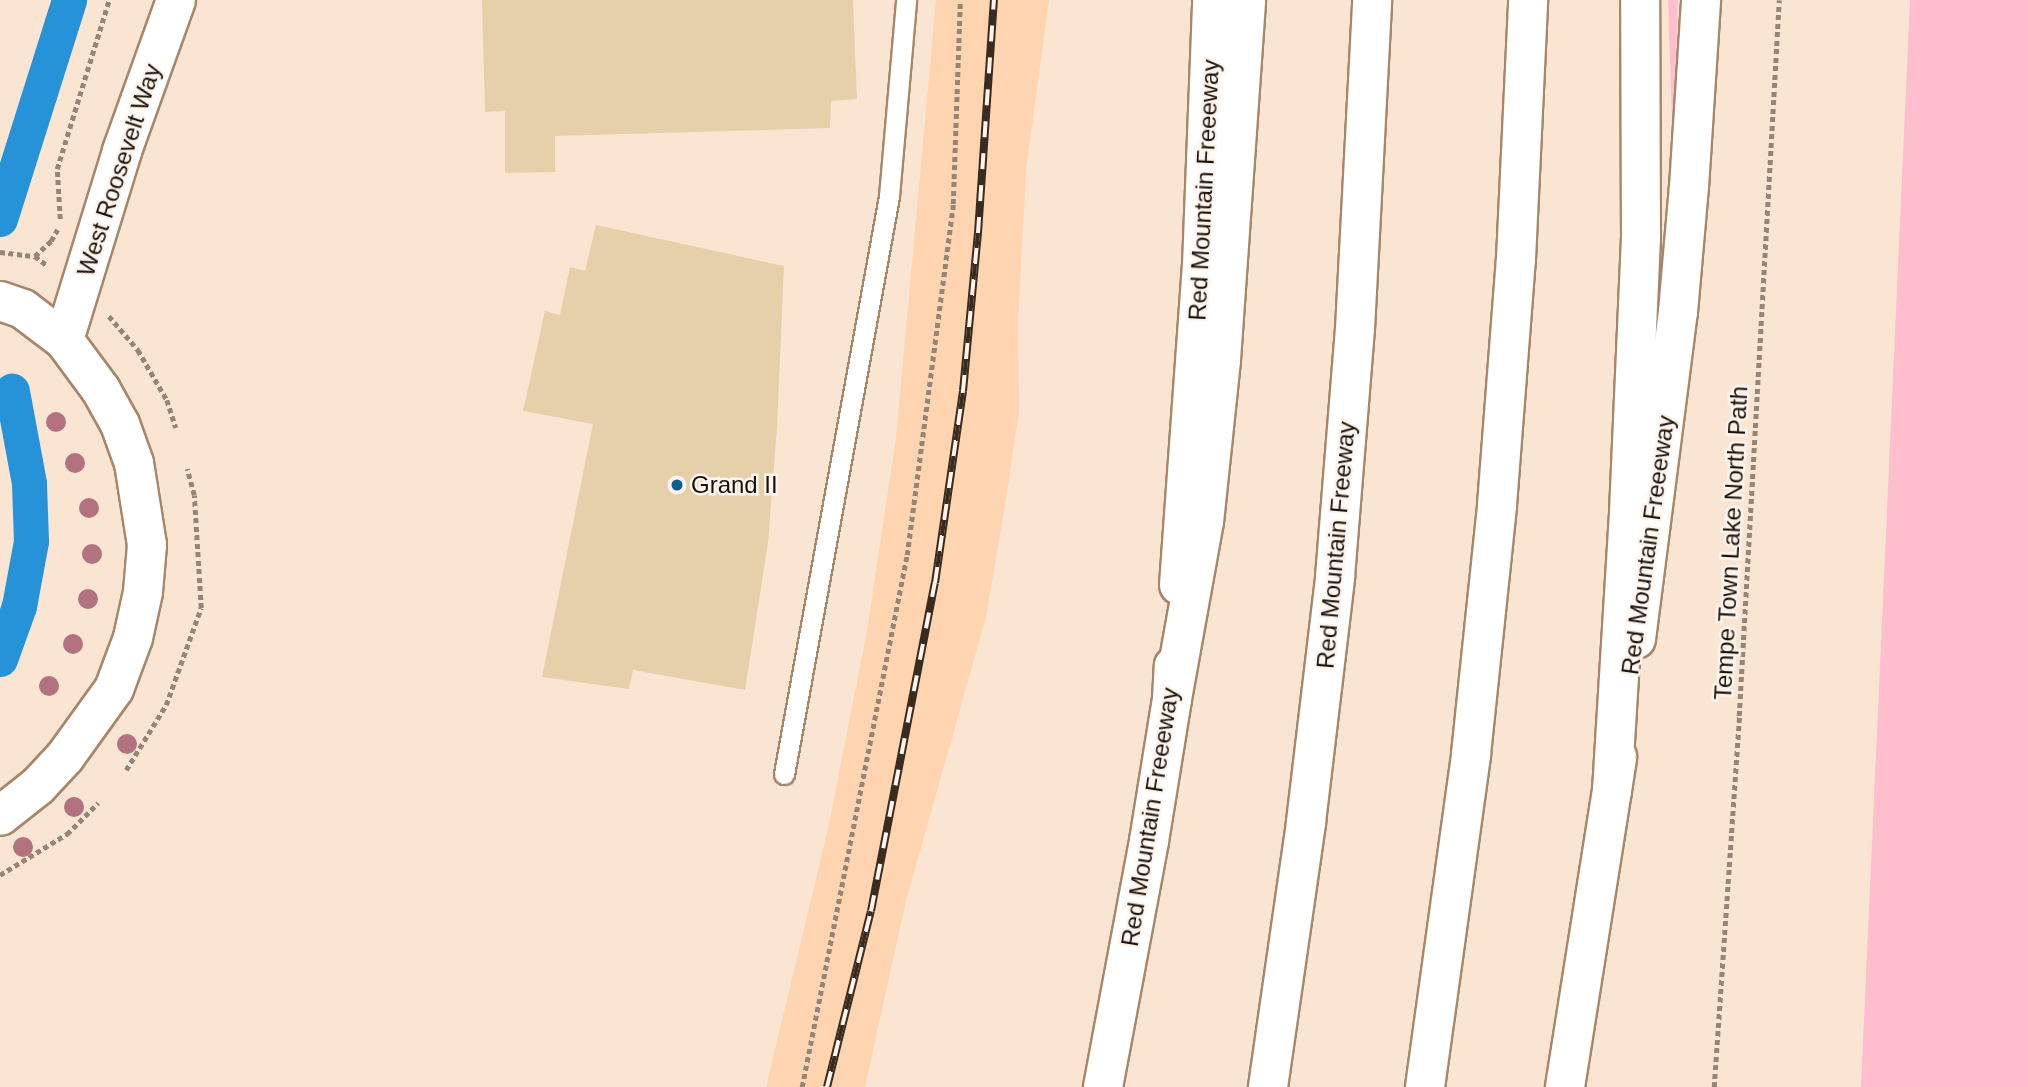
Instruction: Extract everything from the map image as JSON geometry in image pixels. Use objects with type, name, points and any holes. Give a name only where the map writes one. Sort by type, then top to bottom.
[{"type":"main road","name":"West Roosevelt Way","points":[[64,340],[122,151],[176,0]]},
{"type":"main road","name":"Red Mountain Freeeway","points":[[1103,1087],[1172,699],[1202,266],[1212,0]]},
{"type":"main road","points":[[1172,699],[1204,522],[1233,221],[1246,0]]},
{"type":"main road","name":"Red Mountain Freeway","points":[[1268,1087],[1306,822],[1335,577],[1355,329],[1372,0]]},
{"type":"main road","points":[[1425,1087],[1459,850],[1491,568],[1508,382],[1528,0]]},
{"type":"main road","points":[[1612,791],[1629,512],[1641,238],[1640,0]]},
{"type":"main road","name":"Red Mountain Freeeway","points":[[1565,1087],[1612,791],[1666,419],[1689,187],[1701,0]]},
{"type":"main road","points":[[0,816],[38,786],[65,757],[114,689],[133,638],[143,592],[148,545],[134,463],[120,424],[101,390],[64,340],[12,305]]},
{"type":"lane","points":[[783,774],[889,196],[906,0]]},
{"type":"path","points":[[0,252],[35,256],[51,242],[60,226],[61,189],[57,169],[109,0]]},
{"type":"path","points":[[802,1087],[907,555],[953,204],[960,0]]},
{"type":"path","name":"Tempe Town Lake North Path","points":[[1714,1087],[1739,716],[1779,0]]},
{"type":"path","points":[[107,313],[138,350],[167,400],[176,428]]},
{"type":"path","points":[[126,770],[166,705],[201,608],[194,495],[187,468]]},
{"type":"path","points":[[0,875],[67,834],[98,803]]},
{"type":"shaded area","points":[[936,0],[1049,0],[1026,170],[1018,323],[1019,411],[1008,486],[986,617],[906,901],[865,1087],[766,1087],[828,829],[867,631],[896,438]]},
{"type":"shaded area","points":[[1668,0],[1678,0],[1673,147]]},
{"type":"shaded area","points":[[1910,0],[2028,0],[2028,1087],[1861,1087]]},
{"type":"building","points":[[482,0],[853,0],[857,99],[831,101],[830,128],[555,136],[555,172],[505,173],[505,111],[485,112]]},
{"type":"building","name":"Grand II","points":[[596,225],[784,266],[777,427],[768,543],[745,690],[633,670],[629,689],[542,677],[593,424],[523,411],[545,311],[560,315],[570,267],[585,271]]},
{"type":"waterway","points":[[0,219],[69,0]]},
{"type":"waterway","points":[[0,659],[19,606],[31,541],[29,483],[12,391]]},
{"type":"railway","points":[[827,1087],[871,911],[935,583],[963,391],[978,233],[994,0]]},
{"type":"place","name":"Grand II","points":[[677,485]]}]
